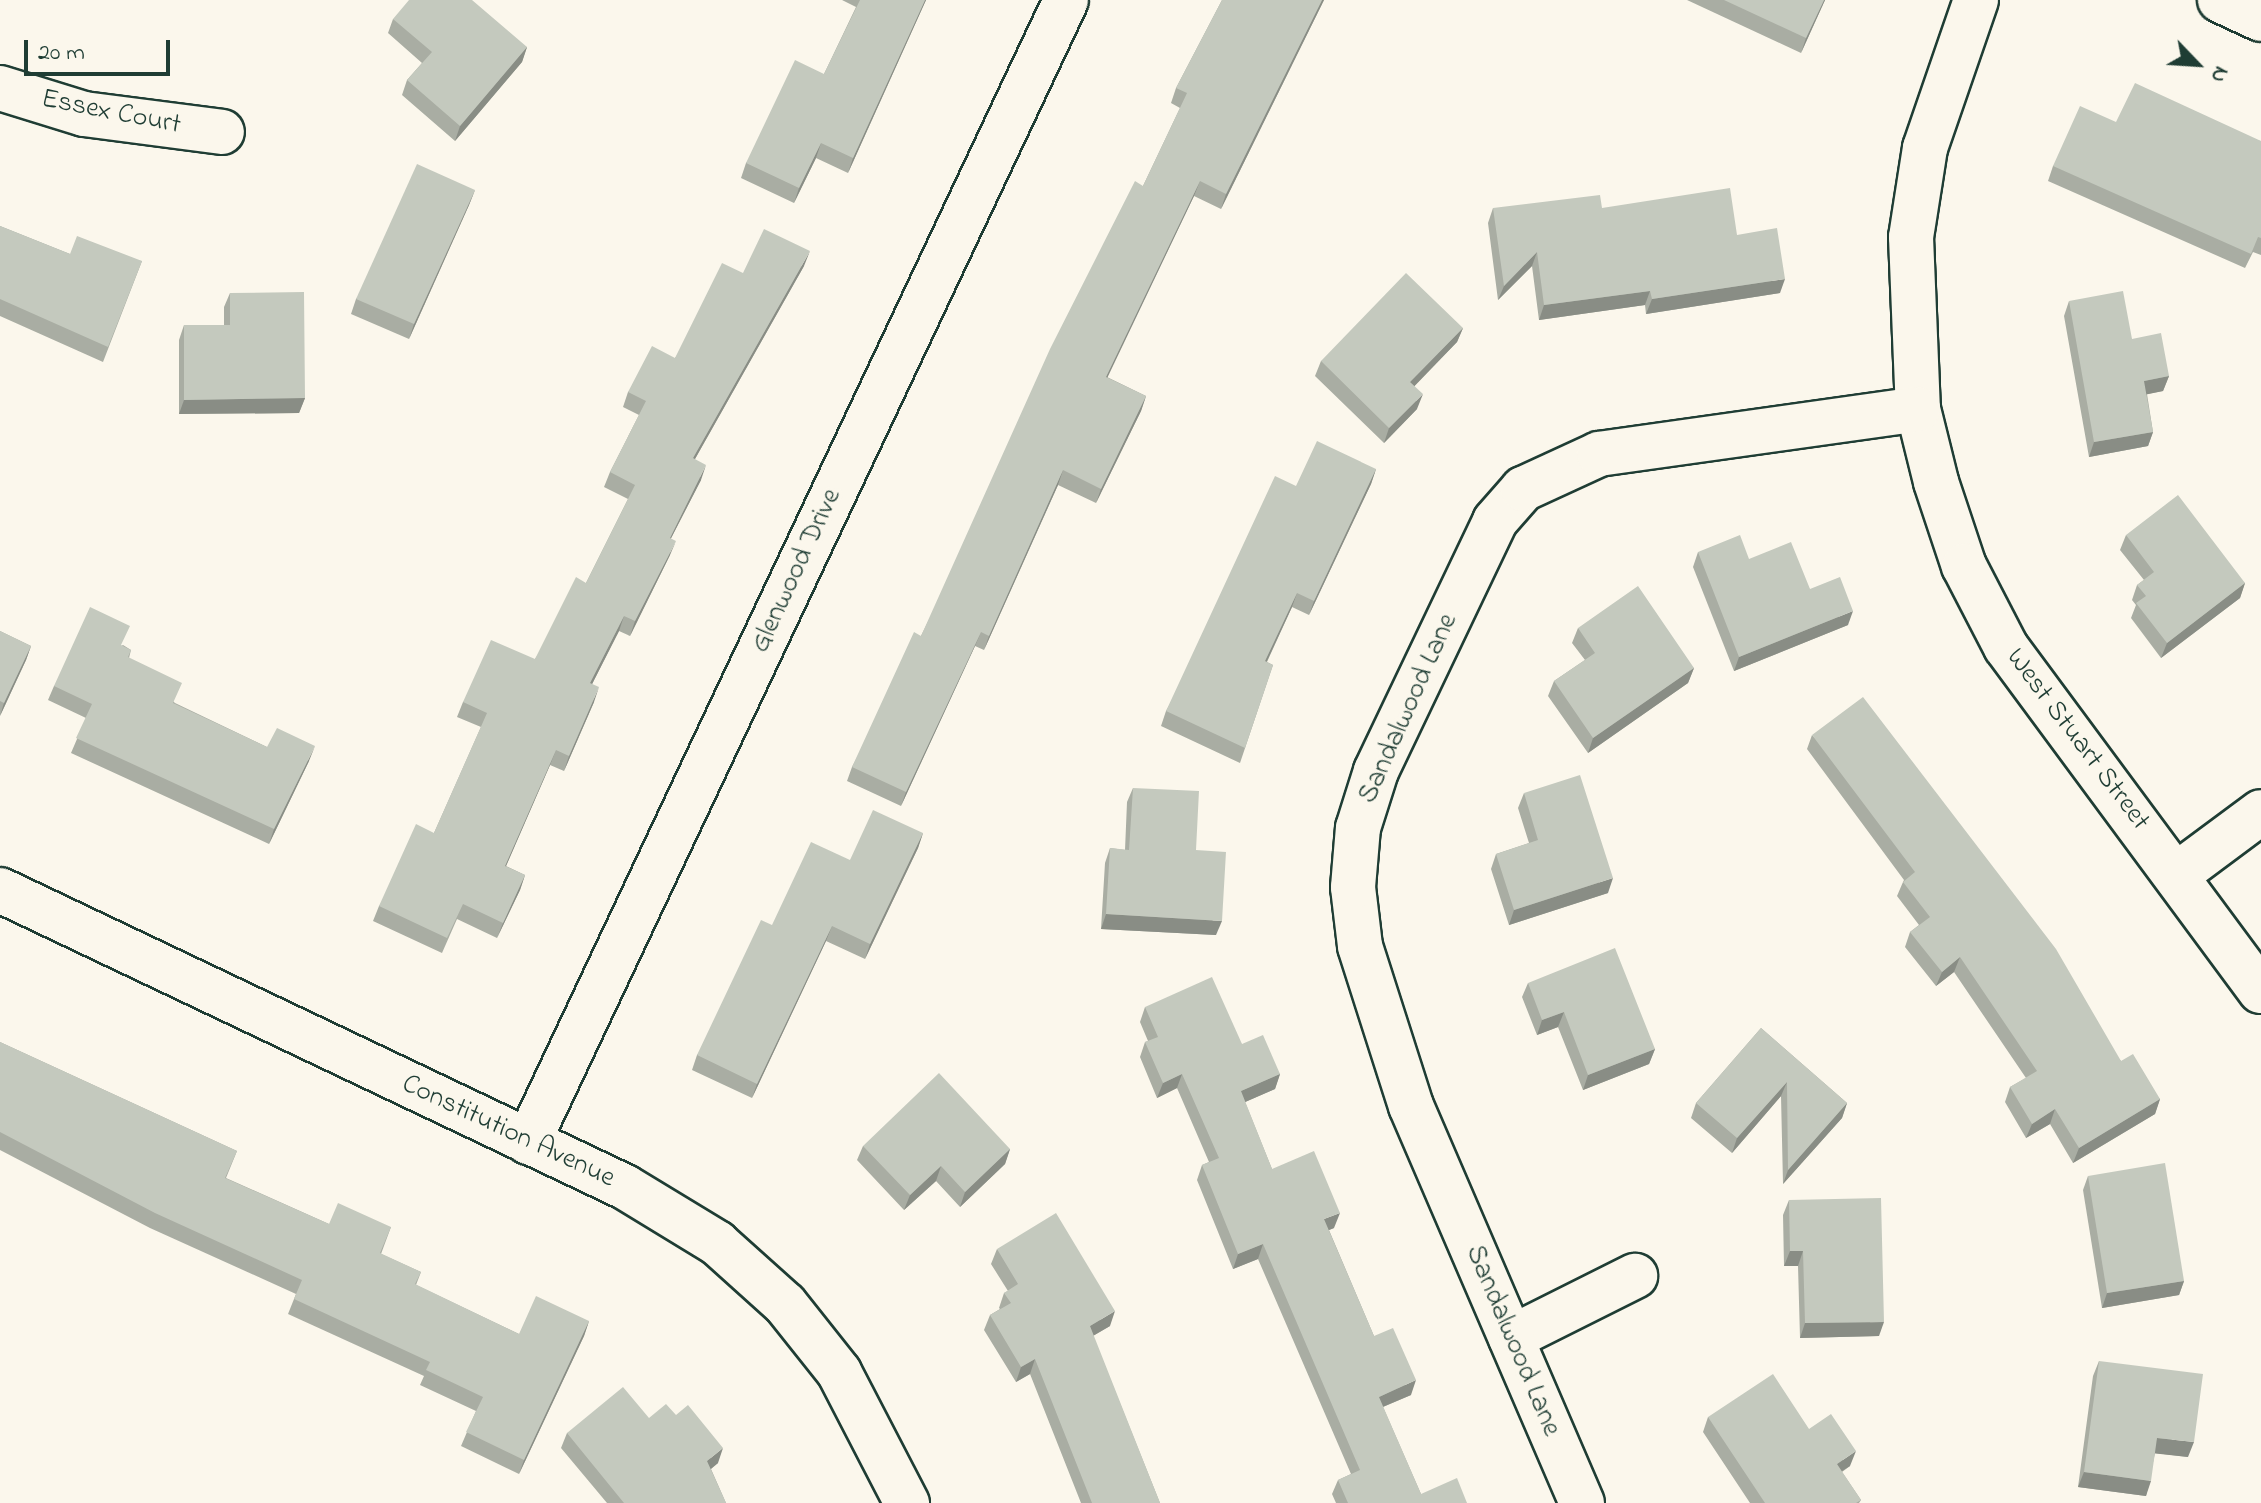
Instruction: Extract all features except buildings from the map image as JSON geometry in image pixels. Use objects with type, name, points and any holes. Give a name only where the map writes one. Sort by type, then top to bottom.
[{"type":"street","name":"Glenwood Drive","points":[[528,1142],[1066,0]]},
{"type":"street","name":"West Stuart Street","points":[[1976,0],[1925,148],[1911,237],[1918,409],[1964,566],[2006,647],[2179,873],[2261,991]]},
{"type":"street","points":[[2220,0],[2261,19]]},
{"type":"street","name":"Essex Court","points":[[0,88],[84,114],[222,132]]},
{"type":"street","name":"Sandalwood Lane","points":[[1582,1503],[1411,1106],[1360,946],[1353,887],[1358,828],[1376,771],[1495,521],[1523,489],[1599,454],[1918,409]]},
{"type":"street","points":[[2179,873],[2261,812]]},
{"type":"street","name":"Constitution Avenue","points":[[0,890],[625,1187],[717,1243],[785,1304],[839,1372],[907,1503]]},
{"type":"street","points":[[1511,1338],[1635,1276]]}]
